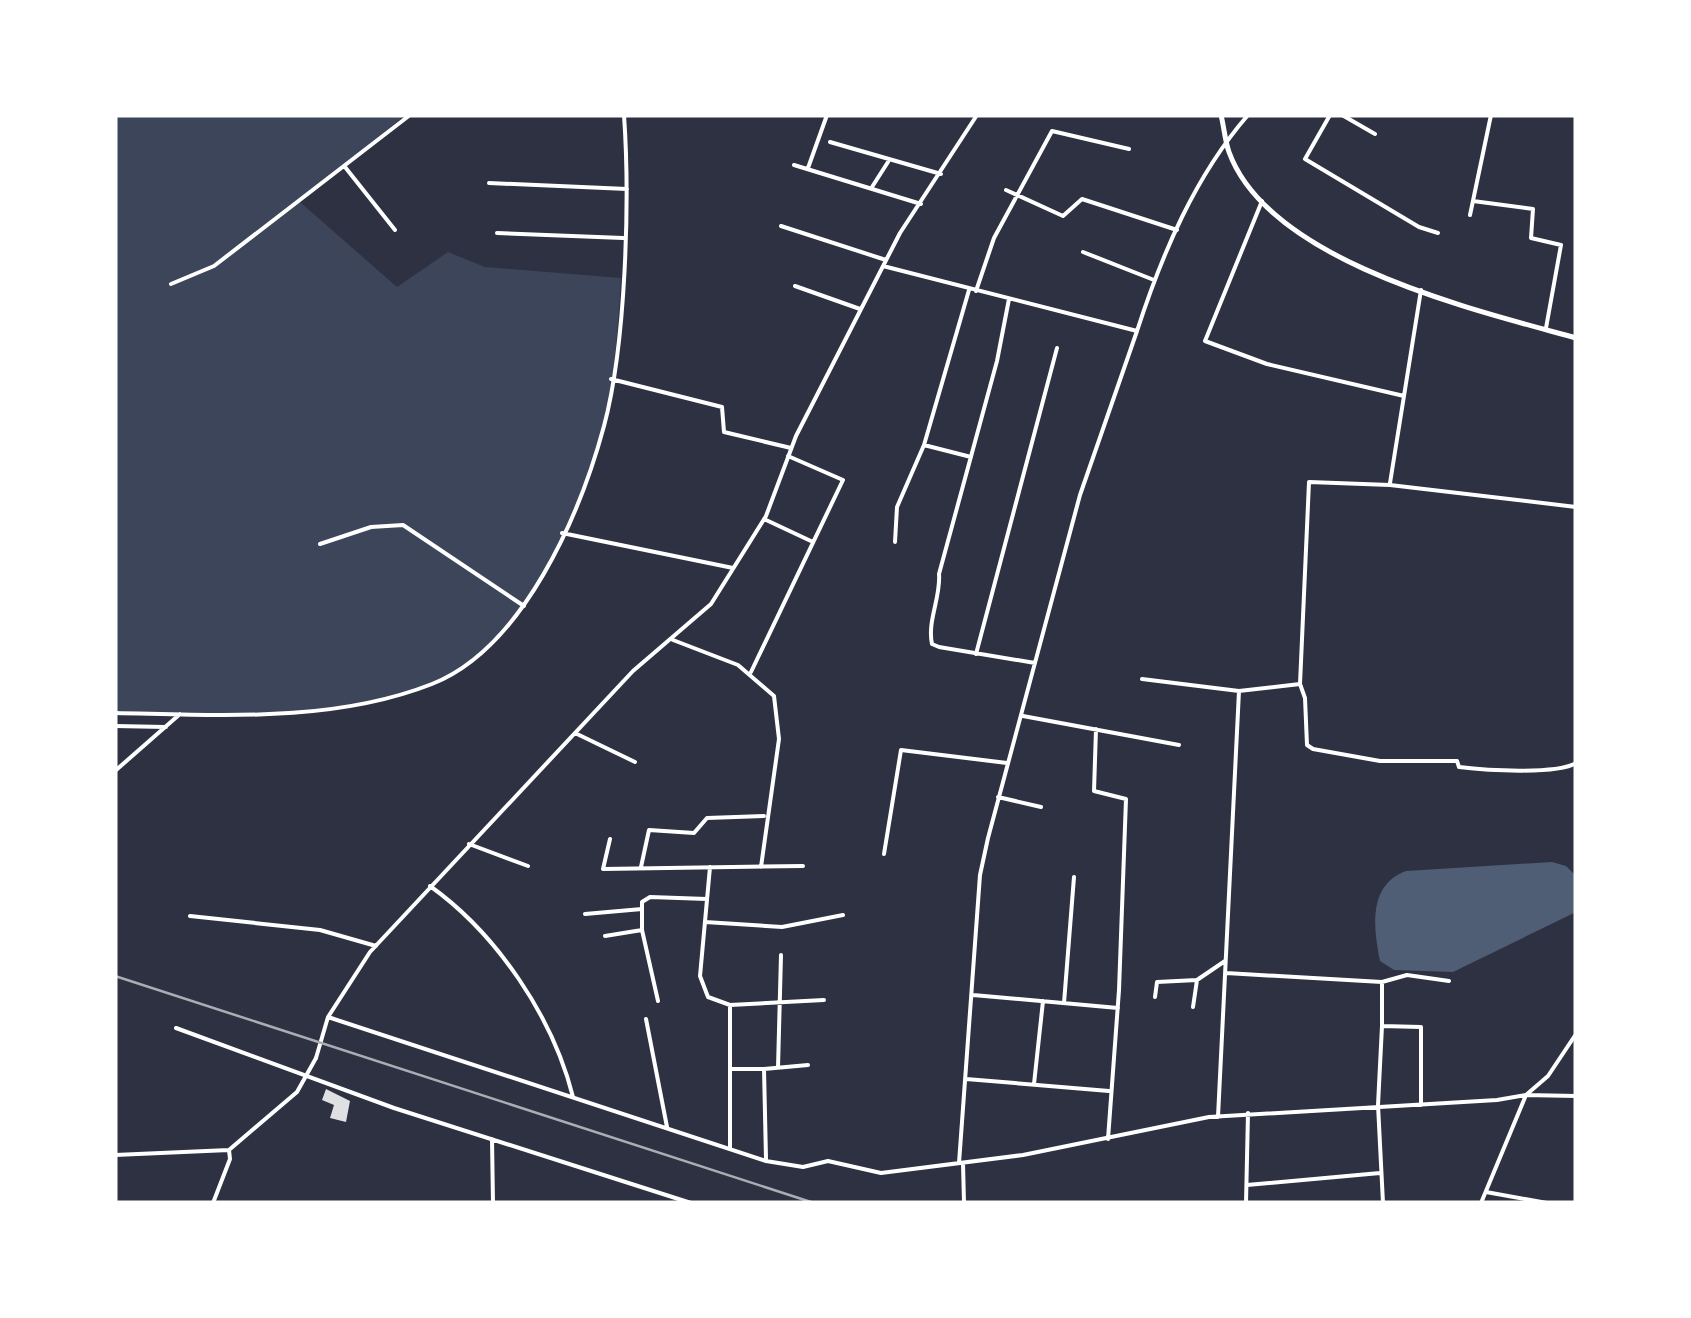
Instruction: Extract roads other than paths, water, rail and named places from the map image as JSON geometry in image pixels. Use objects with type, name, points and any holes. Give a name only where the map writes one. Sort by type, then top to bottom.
[{"type":"main road","points":[[1221,115],[1230,155],[1262,201],[1289,228],[1324,250],[1421,290],[1576,338]]},
{"type":"street","points":[[171,284],[214,266],[410,115]]},
{"type":"street","points":[[115,713],[342,707],[433,683],[493,644],[524,606],[562,533],[605,424],[624,238],[624,115]]},
{"type":"street","points":[[808,168],[827,115]]},
{"type":"street","points":[[115,1155],[228,1150],[277,1112],[308,1075],[328,1017],[376,946],[575,732],[710,604],[764,519],[791,448],[884,263],[977,115]]},
{"type":"street","points":[[964,1203],[961,1163],[980,874],[998,797],[1080,495],[1154,280],[1227,140],[1248,115]]},
{"type":"street","points":[[1330,115],[1305,160],[1420,227],[1438,233]]},
{"type":"street","points":[[1342,115],[1375,134]]},
{"type":"street","points":[[1470,215],[1491,115]]},
{"type":"street","points":[[976,292],[994,238],[1052,131],[1129,149]]},
{"type":"street","points":[[830,142],[941,174]]},
{"type":"street","points":[[872,187],[889,160]]},
{"type":"street","points":[[794,165],[921,204]]},
{"type":"street","points":[[345,167],[395,230]]},
{"type":"street","points":[[489,183],[626,189]]},
{"type":"street","points":[[1006,190],[1063,216],[1082,199],[1177,230]]},
{"type":"street","points":[[1262,201],[1206,340],[1256,361],[1404,396]]},
{"type":"street","points":[[1472,201],[1534,209],[1532,238],[1561,246],[1546,330]]},
{"type":"street","points":[[780,226],[969,290],[1137,331]]},
{"type":"street","points":[[497,234],[624,238]]},
{"type":"street","points":[[1083,252],[1154,280]]},
{"type":"street","points":[[795,286],[860,308]]},
{"type":"street","points":[[895,542],[897,507],[924,445],[969,290]]},
{"type":"street","points":[[1390,485],[1421,290]]},
{"type":"street","points":[[1010,299],[939,574],[940,590],[930,634],[939,647],[1036,663]]},
{"type":"street","points":[[976,654],[1058,348]]},
{"type":"street","points":[[611,379],[722,407],[724,432],[791,448]]},
{"type":"street","points":[[924,445],[971,457]]},
{"type":"street","points":[[751,672],[843,480],[788,456]]},
{"type":"street","points":[[1576,507],[1390,485],[1309,482],[1300,684],[1307,745],[1314,749],[1380,761],[1458,761],[1459,767],[1482,769],[1556,769],[1576,763]]},
{"type":"street","points":[[764,519],[814,542]]},
{"type":"street","points":[[320,544],[371,526],[404,525],[524,606]]},
{"type":"street","points":[[562,533],[734,569]]},
{"type":"street","points":[[671,639],[751,672],[774,696],[779,714],[778,750],[764,816],[761,867]]},
{"type":"street","points":[[1142,680],[1239,691],[1300,684]]},
{"type":"street","points":[[1218,1116],[1239,691]]},
{"type":"street","points":[[115,771],[180,714]]},
{"type":"street","points":[[1023,716],[1179,745]]},
{"type":"street","points":[[115,726],[166,727]]},
{"type":"street","points":[[1096,729],[1094,791],[1126,799],[1118,1008],[1108,1139]]},
{"type":"street","points":[[575,732],[635,762]]},
{"type":"street","points":[[884,854],[901,750],[1008,763]]},
{"type":"street","points":[[998,797],[1041,807]]},
{"type":"street","points":[[640,868],[648,830],[694,833],[707,818],[764,816]]},
{"type":"street","points":[[610,839],[603,869],[803,866]]},
{"type":"street","points":[[469,844],[528,866]]},
{"type":"street","points":[[710,867],[702,985],[708,997],[730,1005],[824,1000]]},
{"type":"street","points":[[1064,1002],[1074,877]]},
{"type":"street","points":[[430,886],[500,953],[530,996],[573,1097]]},
{"type":"street","points":[[658,1001],[642,930],[642,902],[650,897],[707,898]]},
{"type":"street","points":[[585,914],[642,909]]},
{"type":"street","points":[[704,922],[782,927],[843,915]]},
{"type":"street","points":[[190,916],[320,930],[367,940],[376,946]]},
{"type":"street","points":[[605,936],[642,930]]},
{"type":"street","points":[[778,1068],[781,956]]},
{"type":"street","points":[[1156,997],[1157,982],[1197,980],[1225,961]]},
{"type":"street","points":[[1224,973],[1382,982],[1408,974],[1449,981]]},
{"type":"street","points":[[1193,1006],[1197,980]]},
{"type":"street","points":[[1382,982],[1378,1105],[1384,1203]]},
{"type":"street","points":[[973,996],[1118,1008]]},
{"type":"street","points":[[1034,1084],[1043,1001]]},
{"type":"street","points":[[730,1005],[730,1148]]},
{"type":"street","points":[[328,1017],[766,1161],[803,1167],[828,1162],[880,1174],[1108,1139],[1218,1116],[1526,1095],[1576,1096]]},
{"type":"street","points":[[646,1019],[667,1127]]},
{"type":"street","points":[[1382,1026],[1421,1026],[1422,1105]]},
{"type":"street","points":[[176,1028],[492,1140],[691,1203]]},
{"type":"street","points":[[1480,1203],[1526,1095],[1548,1076],[1576,1034]]},
{"type":"street","points":[[730,1069],[808,1065]]},
{"type":"street","points":[[764,1069],[766,1161]]},
{"type":"street","points":[[966,1078],[1109,1091]]},
{"type":"street","points":[[1246,1203],[1248,1114]]},
{"type":"street","points":[[492,1140],[493,1203]]},
{"type":"street","points":[[213,1203],[228,1150]]},
{"type":"street","points":[[1247,1185],[1380,1173]]},
{"type":"street","points":[[1486,1192],[1547,1203]]},
{"type":"railway","points":[[115,976],[814,1203]]}]
